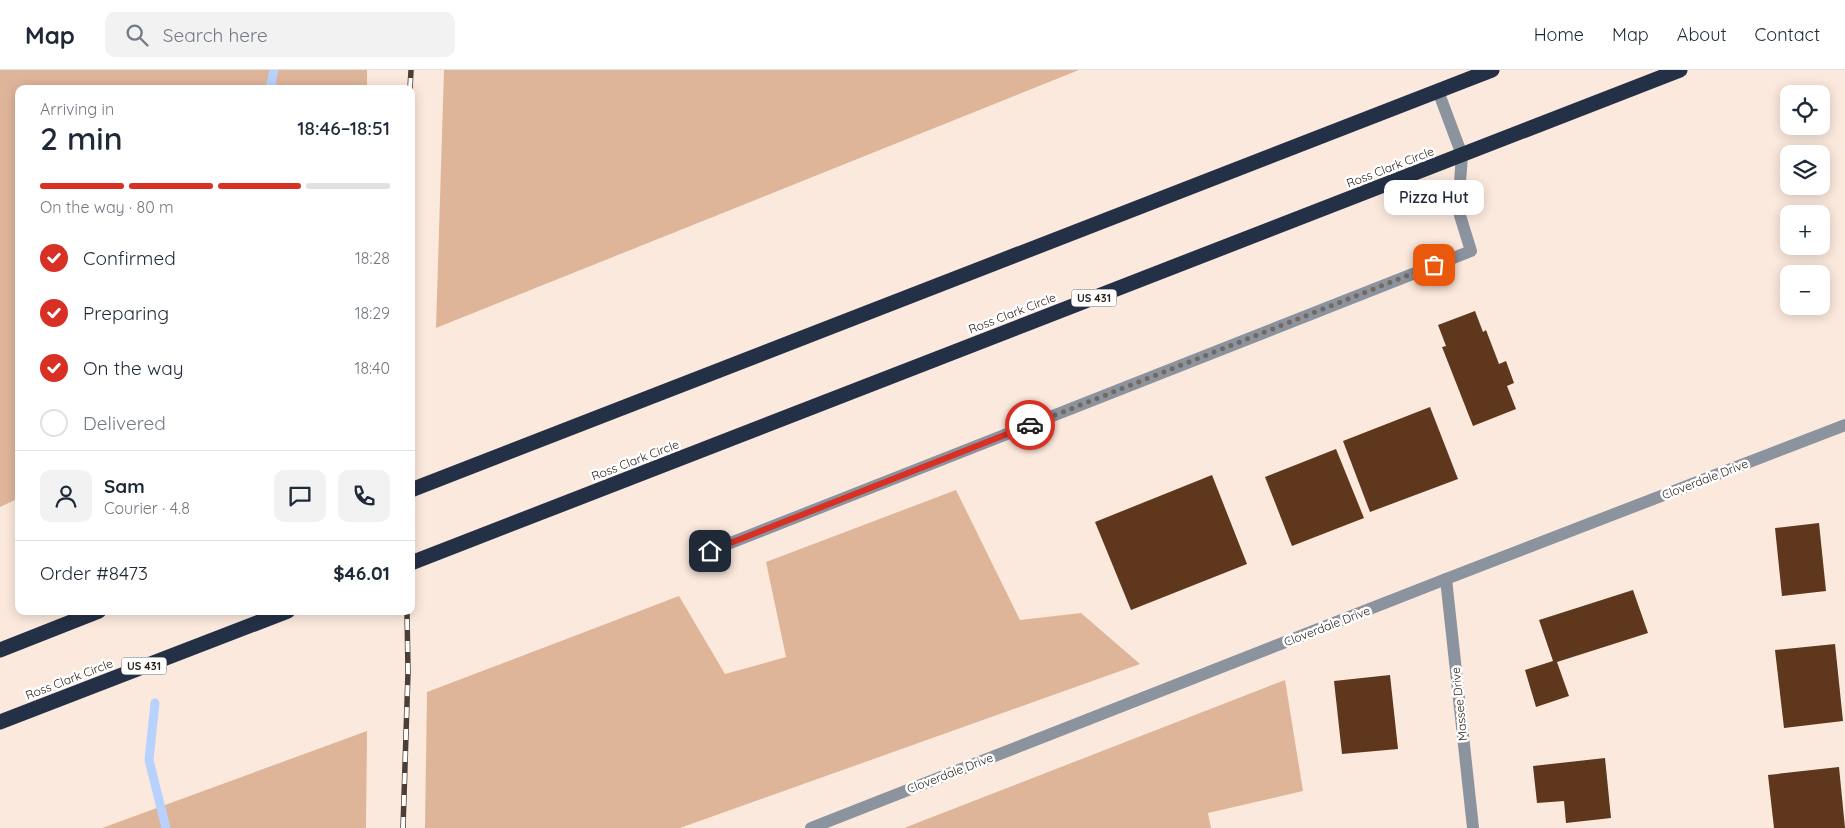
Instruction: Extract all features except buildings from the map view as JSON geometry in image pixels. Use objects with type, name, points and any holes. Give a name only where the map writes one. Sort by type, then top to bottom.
[{"type":"highway","points":[[415,488],[1492,70]]},
{"type":"highway","name":"Ross Clark Circle","points":[[415,561],[1680,70]]},
{"type":"highway","points":[[0,650],[90,615]]},
{"type":"highway","name":"Ross Clark Circle","points":[[0,722],[278,615]]},
{"type":"street","points":[[710,551],[1471,251],[1458,210],[1462,155],[1438,91]]},
{"type":"street","name":"Cloverdale Drive","points":[[811,828],[1845,425]]},
{"type":"street","name":"Massee Drive","points":[[1446,579],[1473,828]]},
{"type":"shaded area","points":[[0,70],[367,70],[367,85],[15,85],[15,500],[0,507]]},
{"type":"shaded area","points":[[444,70],[1079,70],[436,328]]},
{"type":"shaded area","points":[[956,490],[1020,620],[1081,613],[1140,664],[680,828],[425,828],[427,692],[679,596],[725,674],[786,657],[766,562]]},
{"type":"shaded area","points":[[1285,680],[1303,791],[1208,813],[1211,828],[904,828]]},
{"type":"shaded area","points":[[367,731],[366,828],[102,828]]},
{"type":"waterway","points":[[271,85],[274,70]]},
{"type":"waterway","points":[[155,703],[149,760],[166,828]]},
{"type":"railway","points":[[410,85],[411,70]]},
{"type":"railway","points":[[403,828],[408,672],[407,615]]},
{"type":"way so far","points":[[1030,425],[1434,265]]},
{"type":"place","name":"Pizza Hut","points":[[1434,265]]},
{"type":"route","points":[[710,551],[1030,425]]}]
